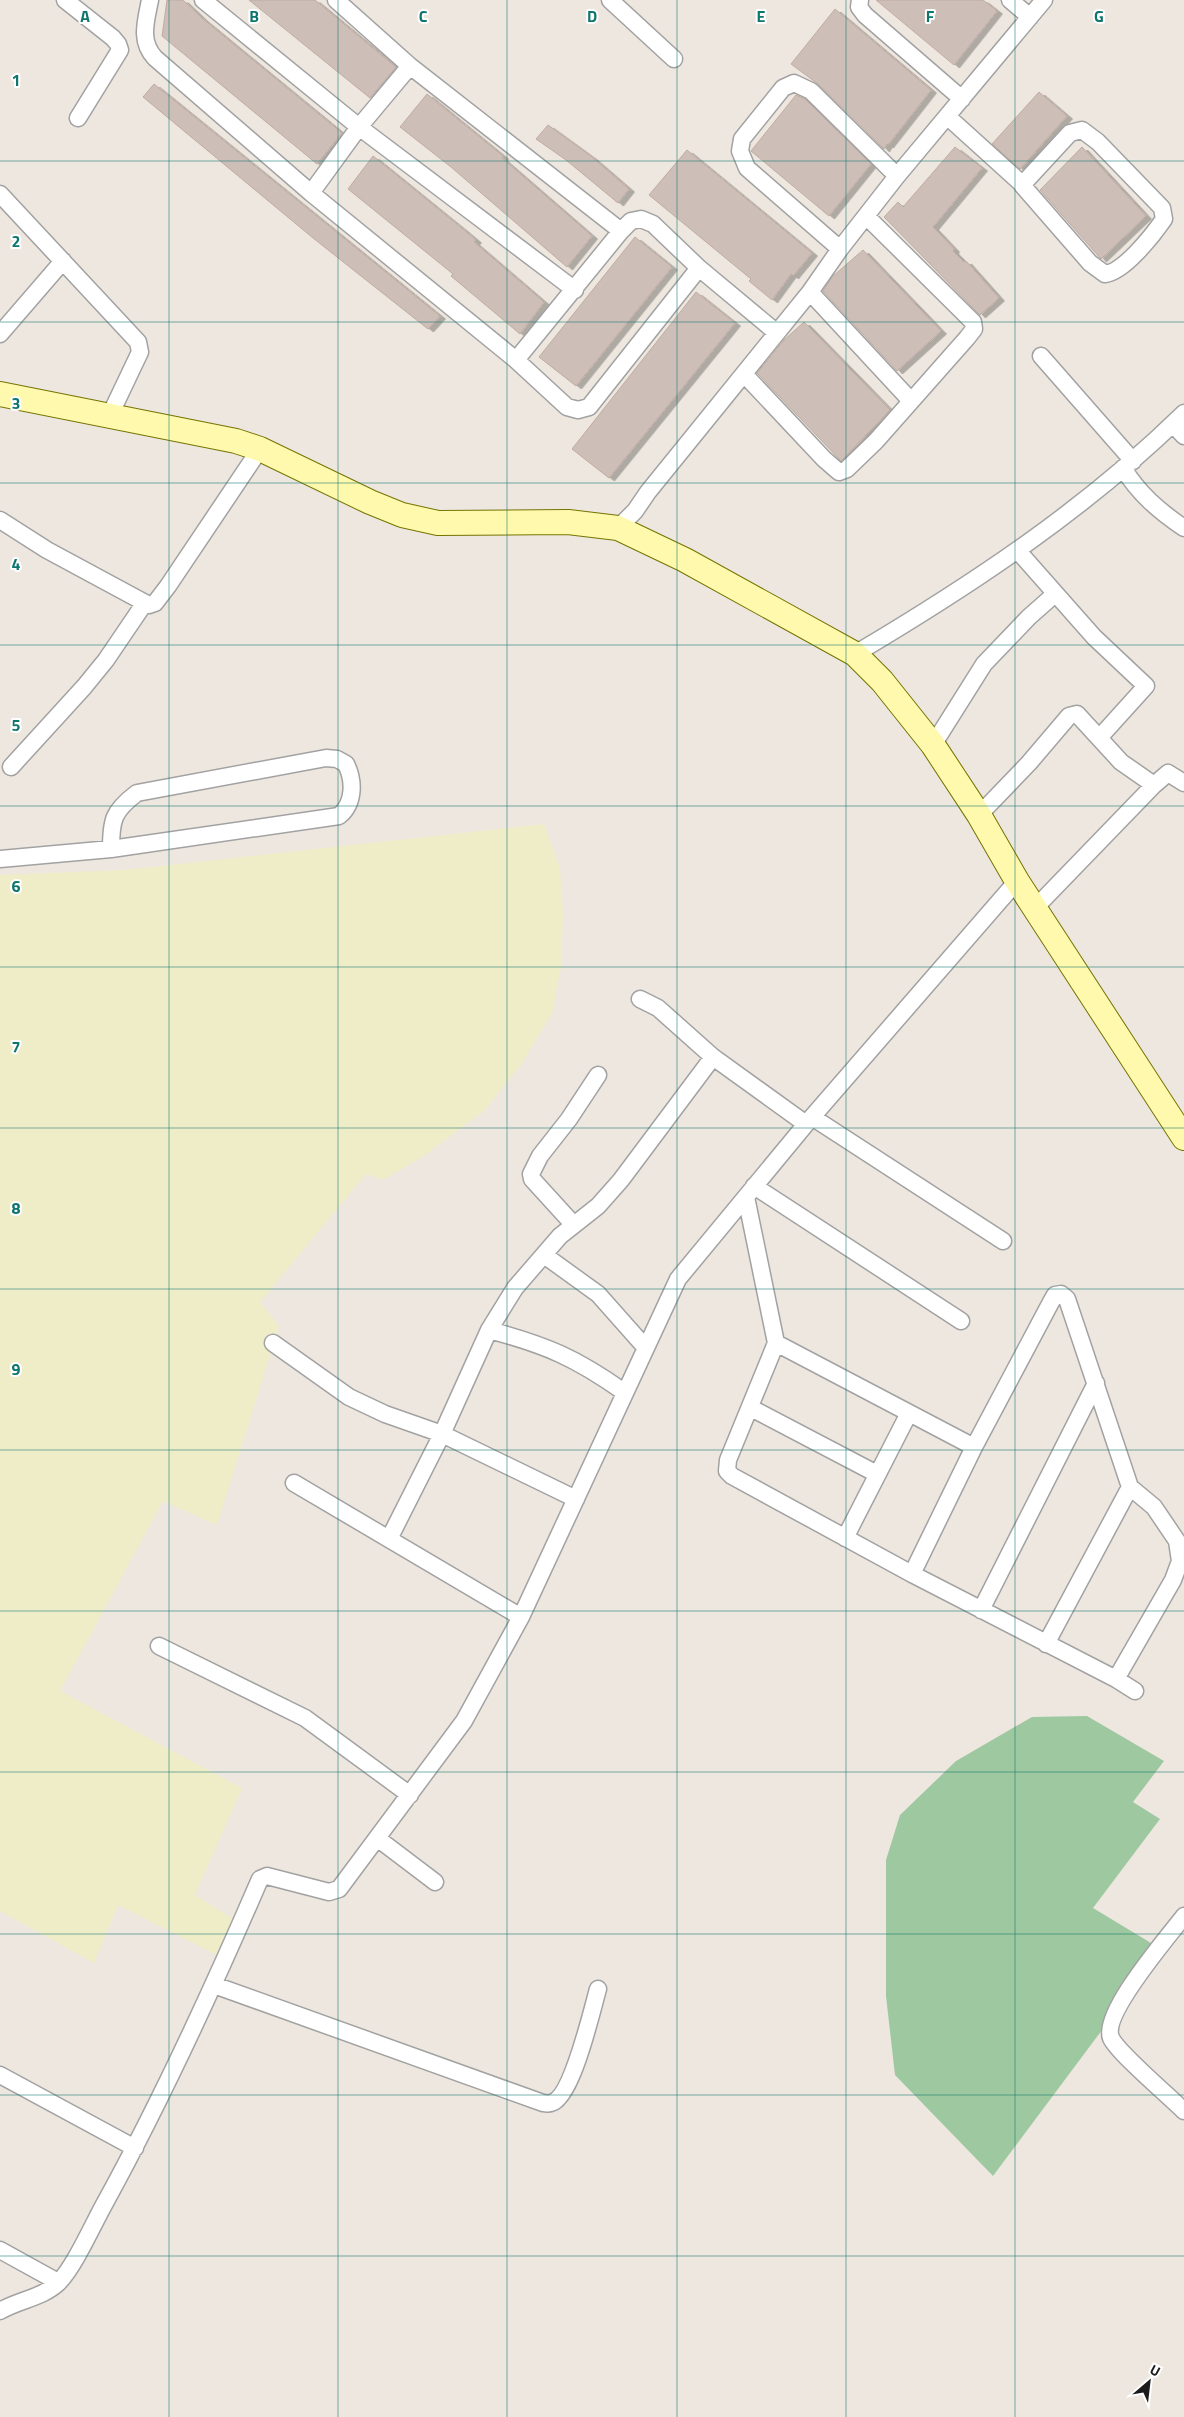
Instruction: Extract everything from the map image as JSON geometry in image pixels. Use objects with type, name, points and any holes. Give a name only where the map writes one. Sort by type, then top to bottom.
[{"type":"street","points":[[65,0],[113,38],[120,50],[78,118]]},
{"type":"street","points":[[150,0],[144,33],[148,50],[311,193],[516,360],[566,407],[578,410],[589,407],[699,268]]},
{"type":"street","points":[[203,0],[359,127],[575,290]]},
{"type":"street","points":[[336,0],[410,66],[621,231]]},
{"type":"street","points":[[610,0],[674,60]]},
{"type":"street","points":[[860,0],[859,7],[865,15],[962,99]]},
{"type":"street","points":[[1010,0],[1030,17]]},
{"type":"street","points":[[618,528],[635,511],[648,492],[810,292],[840,249],[897,176],[948,118],[1044,0]]},
{"type":"street","points":[[311,193],[359,127],[410,66]]},
{"type":"street","points":[[840,249],[747,168],[740,151],[742,139],[751,126],[783,88],[794,83],[811,91],[897,176]]},
{"type":"street","points":[[948,118],[1022,185],[1090,263],[1105,274],[1111,274],[1127,262],[1164,219],[1162,208],[1098,142],[1082,130],[1070,133],[1022,185]]},
{"type":"street","points":[[0,194],[138,342],[140,352],[110,416]]},
{"type":"street","points":[[744,374],[824,459],[840,472],[846,469],[876,441],[974,329],[974,322],[866,216]]},
{"type":"street","points":[[516,360],[575,290],[621,231],[631,221],[641,219],[653,224],[699,268],[777,333]]},
{"type":"street","points":[[0,334],[63,261]]},
{"type":"street","points":[[810,292],[911,401]]},
{"type":"street","points":[[1041,356],[1128,464],[1134,486],[1146,499],[1184,528]]},
{"type":"street","points":[[0,394],[236,441],[260,449],[370,502],[402,515],[438,523],[568,522],[618,528],[685,560],[855,654],[882,681],[933,746],[979,815],[1017,881],[1182,1129]]},
{"type":"street","points":[[855,654],[927,611],[1018,551],[1180,424]]},
{"type":"street","points":[[0,520],[47,550],[144,604],[155,603],[260,449]]},
{"type":"street","points":[[1018,551],[1094,637],[1146,686],[1099,738]]},
{"type":"street","points":[[933,746],[984,664],[1029,617],[1055,594]]},
{"type":"street","points":[[11,767],[84,687],[106,660],[144,604]]},
{"type":"street","points":[[979,815],[1029,763],[1069,716],[1077,714],[1121,762],[1154,785]]},
{"type":"street","points":[[0,859],[111,849],[339,816],[349,804],[352,777],[346,764],[337,759],[326,758],[137,793],[121,805],[114,814],[111,830],[111,849]]},
{"type":"street","points":[[1035,908],[1154,785],[1168,773],[1184,783]]},
{"type":"street","points":[[0,2311],[10,2305],[48,2291],[67,2272],[135,2148],[214,1985],[260,1879],[267,1876],[329,1892],[339,1889],[464,1721],[521,1617],[678,1279],[809,1120],[1017,881]]},
{"type":"street","points":[[640,999],[669,1016],[713,1057],[809,1120],[1003,1241]]},
{"type":"street","points":[[389,1539],[442,1434],[489,1330],[515,1288],[573,1224],[598,1206],[621,1180],[713,1057]]},
{"type":"street","points":[[573,1224],[532,1179],[530,1174],[540,1156],[598,1075]]},
{"type":"street","points":[[750,1192],[961,1321]]},
{"type":"street","points":[[750,1192],[776,1343],[751,1408],[728,1460],[728,1472],[845,1538],[1046,1644],[1116,1678],[1135,1691]]},
{"type":"street","points":[[544,1255],[598,1294],[645,1347]]},
{"type":"street","points":[[912,1574],[974,1448],[1055,1295],[1061,1294],[1067,1299],[1130,1487],[1154,1507],[1178,1541],[1180,1561],[1173,1580],[1116,1678]]},
{"type":"street","points":[[489,1330],[533,1341],[567,1355],[592,1369],[624,1392]]},
{"type":"street","points":[[273,1343],[349,1397],[385,1414],[442,1434],[576,1498]]},
{"type":"street","points":[[776,1343],[974,1448]]},
{"type":"street","points":[[981,1610],[1096,1383]]},
{"type":"street","points":[[751,1408],[877,1474]]},
{"type":"street","points":[[845,1538],[909,1413]]},
{"type":"street","points":[[294,1483],[521,1617]]},
{"type":"street","points":[[1046,1644],[1130,1487]]},
{"type":"street","points":[[159,1646],[305,1718],[410,1794]]},
{"type":"street","points":[[377,1838],[435,1882]]},
{"type":"street","points":[[1184,1916],[1119,2003],[1111,2021],[1111,2037],[1125,2054],[1184,2111]]},
{"type":"street","points":[[214,1985],[543,2103],[552,2103],[562,2092],[573,2073],[598,1989]]},
{"type":"street","points":[[0,2075],[135,2148]]},
{"type":"street","points":[[0,2250],[58,2282]]},
{"type":"shaded area","points":[[544,824],[560,869],[563,914],[561,967],[552,1013],[523,1062],[485,1110],[425,1155],[383,1180],[366,1174],[260,1302],[279,1326],[217,1525],[163,1501],[60,1691],[242,1788],[195,1895],[235,1920],[219,1956],[118,1905],[94,1963],[0,1911],[0,875],[124,870]]},
{"type":"green space","points":[[1087,1716],[1164,1761],[1133,1802],[1160,1819],[1093,1908],[1151,1943],[1102,2030],[993,2176],[895,2075],[886,1996],[886,1860],[900,1815],[956,1761],[1032,1717]]},
{"type":"building","points":[[167,0],[183,0],[203,19],[342,133],[317,164],[162,36]]},
{"type":"building","points":[[249,0],[315,0],[396,67],[370,98]]},
{"type":"building","points":[[876,0],[983,0],[997,11],[954,65]]},
{"type":"building","points":[[835,9],[931,90],[884,149],[818,84],[791,64]]},
{"type":"building","points":[[154,84],[440,316],[428,329],[313,238],[143,97]]},
{"type":"building","points":[[1039,92],[1067,116],[1020,169],[992,144]]},
{"type":"building","points":[[427,94],[503,156],[502,158],[592,236],[567,267],[451,167],[400,127]]},
{"type":"building","points":[[796,95],[805,99],[871,164],[829,216],[751,151]]},
{"type":"building","points":[[548,125],[592,157],[629,189],[618,203],[566,160],[536,139]]},
{"type":"building","points":[[955,147],[982,168],[933,227],[954,249],[953,251],[964,262],[966,261],[999,298],[980,315],[884,217],[898,202],[903,207]]},
{"type":"building","points":[[1082,147],[1146,216],[1101,259],[1040,190]]},
{"type":"building","points":[[687,150],[812,253],[793,276],[791,274],[772,300],[749,281],[751,279],[649,195]]},
{"type":"building","points":[[373,156],[476,240],[474,242],[544,302],[520,334],[451,276],[453,274],[348,189]]},
{"type":"building","points":[[635,237],[672,267],[576,386],[539,357]]},
{"type":"building","points":[[863,250],[941,331],[897,371],[823,291],[832,277]]},
{"type":"building","points":[[696,292],[735,323],[609,478],[572,449]]},
{"type":"building","points":[[804,322],[890,410],[841,461],[757,373],[784,340]]}]
